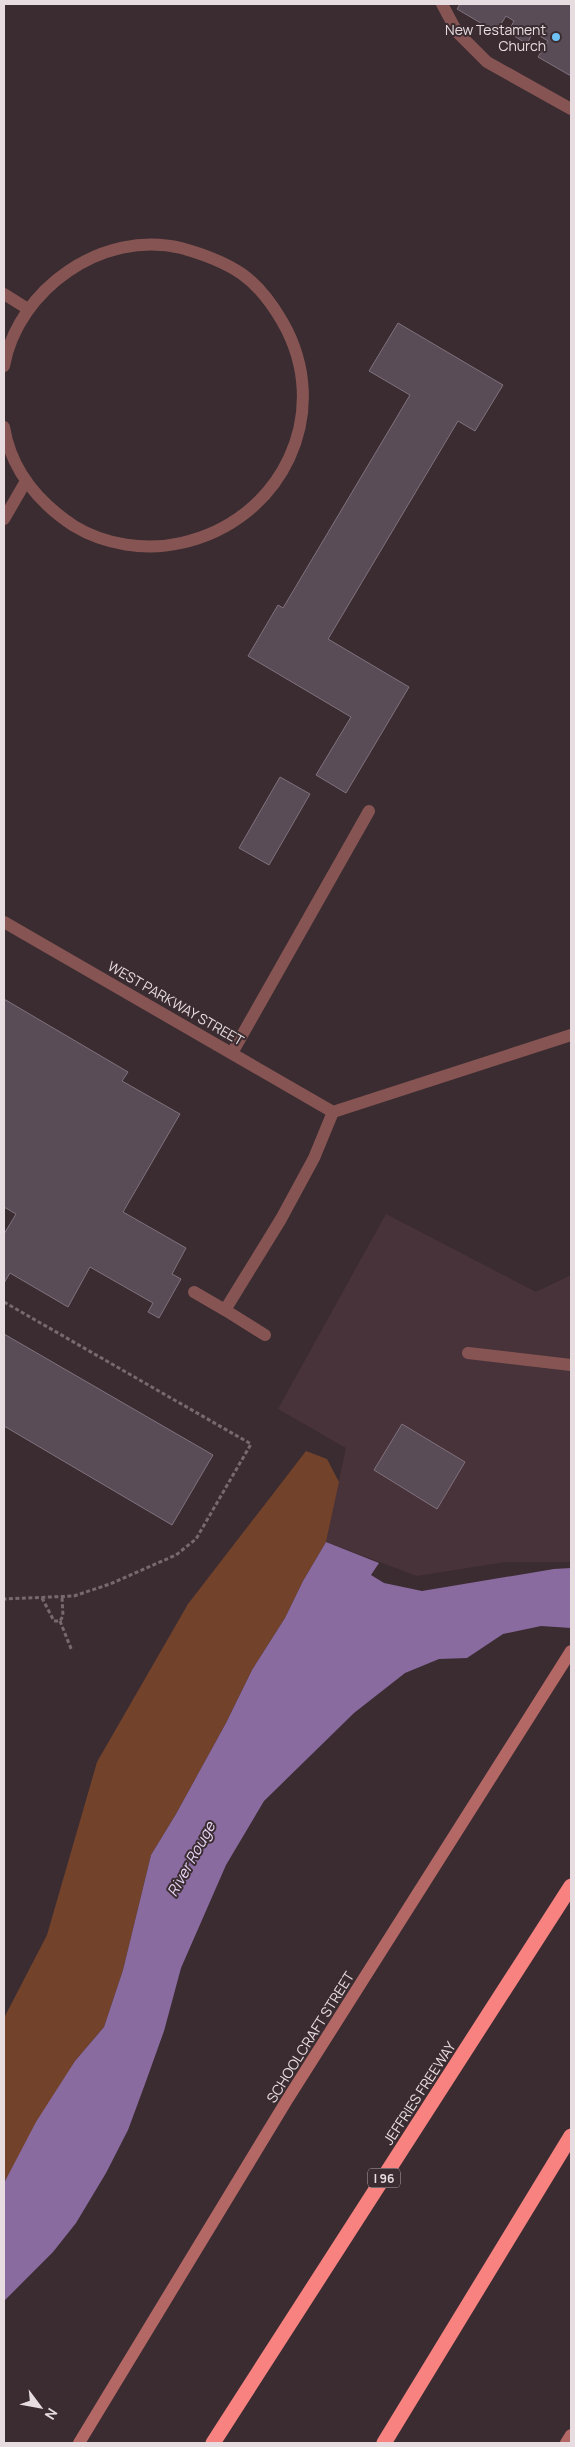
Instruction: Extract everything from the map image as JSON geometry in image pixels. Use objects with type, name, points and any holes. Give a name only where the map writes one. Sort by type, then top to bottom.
[{"type":"highway","name":"JEFFRIES FREEWAY","points":[[213,2443],[571,1886]]},
{"type":"highway","points":[[384,2443],[571,2136]]},
{"type":"main road","name":"SCHOOLCRAFT STREET","points":[[79,2443],[287,2100],[571,1651]]},
{"type":"main road","points":[[566,2443],[571,2435]]},
{"type":"street","points":[[442,4],[457,32],[487,62],[571,109]]},
{"type":"street","points":[[4,366],[15,331],[28,308],[63,274],[90,258],[129,246],[169,245],[208,255],[244,275],[272,303],[292,338],[302,377],[302,418],[291,457],[270,491],[240,519],[204,538],[165,547],[125,546],[86,533],[53,512],[26,482],[13,459],[4,427]]},
{"type":"street","points":[[4,294],[28,308]]},
{"type":"street","points":[[4,519],[26,482]]},
{"type":"street","points":[[232,1053],[369,811]]},
{"type":"street","name":"WEST PARKWAY STREET","points":[[4,922],[333,1112]]},
{"type":"street","points":[[224,1310],[281,1219],[314,1158],[333,1112],[571,1035]]},
{"type":"street","points":[[194,1292],[265,1335]]},
{"type":"street","points":[[468,1352],[571,1365]]},
{"type":"path","points":[[4,1302],[251,1444],[196,1539],[176,1555],[110,1584],[74,1596],[4,1599]]},
{"type":"path","points":[[60,1621],[64,1616],[62,1597]]},
{"type":"path","points":[[42,1598],[54,1621],[60,1621]]},
{"type":"path","points":[[60,1621],[72,1651]]},
{"type":"shaded area","points":[[386,1214],[536,1292],[571,1275],[571,1562],[505,1562],[417,1576],[326,1542],[346,1448],[278,1409]]},
{"type":"shaded area","points":[[306,1451],[327,1459],[339,1482],[326,1542],[303,1581],[285,1618],[252,1670],[226,1723],[151,1855],[123,1970],[104,2027],[75,2061],[4,2183],[4,2018],[47,1935],[97,1762],[188,1604]]},
{"type":"water","name":"River Rouge","points":[[326,1542],[379,1563],[371,1575],[384,1583],[422,1591],[554,1569],[571,1568],[571,1628],[541,1626],[503,1634],[467,1658],[439,1659],[405,1673],[354,1713],[264,1801],[226,1865],[181,1968],[164,2031],[145,2084],[128,2130],[106,2173],[76,2223],[53,2252],[4,2301],[4,2183],[36,2122],[75,2061],[104,2027],[123,1970],[151,1855],[226,1723],[252,1670],[285,1618],[303,1581]]},
{"type":"building","name":"New Testament Church","points":[[460,4],[571,4],[571,76],[538,57],[548,41],[533,32],[527,44],[508,32],[514,21],[506,16],[496,32],[457,9]]},
{"type":"building","points":[[398,323],[503,385],[475,431],[458,421],[328,639],[409,687],[346,793],[316,775],[351,717],[248,656],[278,605],[283,608],[410,395],[369,371]]},
{"type":"building","points":[[280,777],[310,794],[269,865],[239,848]]},
{"type":"building","points":[[4,999],[128,1072],[122,1081],[180,1114],[123,1212],[186,1248],[172,1274],[181,1279],[159,1318],[148,1312],[153,1303],[90,1267],[68,1307],[10,1273],[4,1283],[4,1234],[16,1214],[4,1207]]},
{"type":"building","points":[[4,1334],[213,1455],[172,1525],[4,1426]]},
{"type":"building","points":[[402,1424],[465,1462],[437,1509],[374,1470]]},
{"type":"place","name":"New Testament Church","points":[[556,37]]}]
